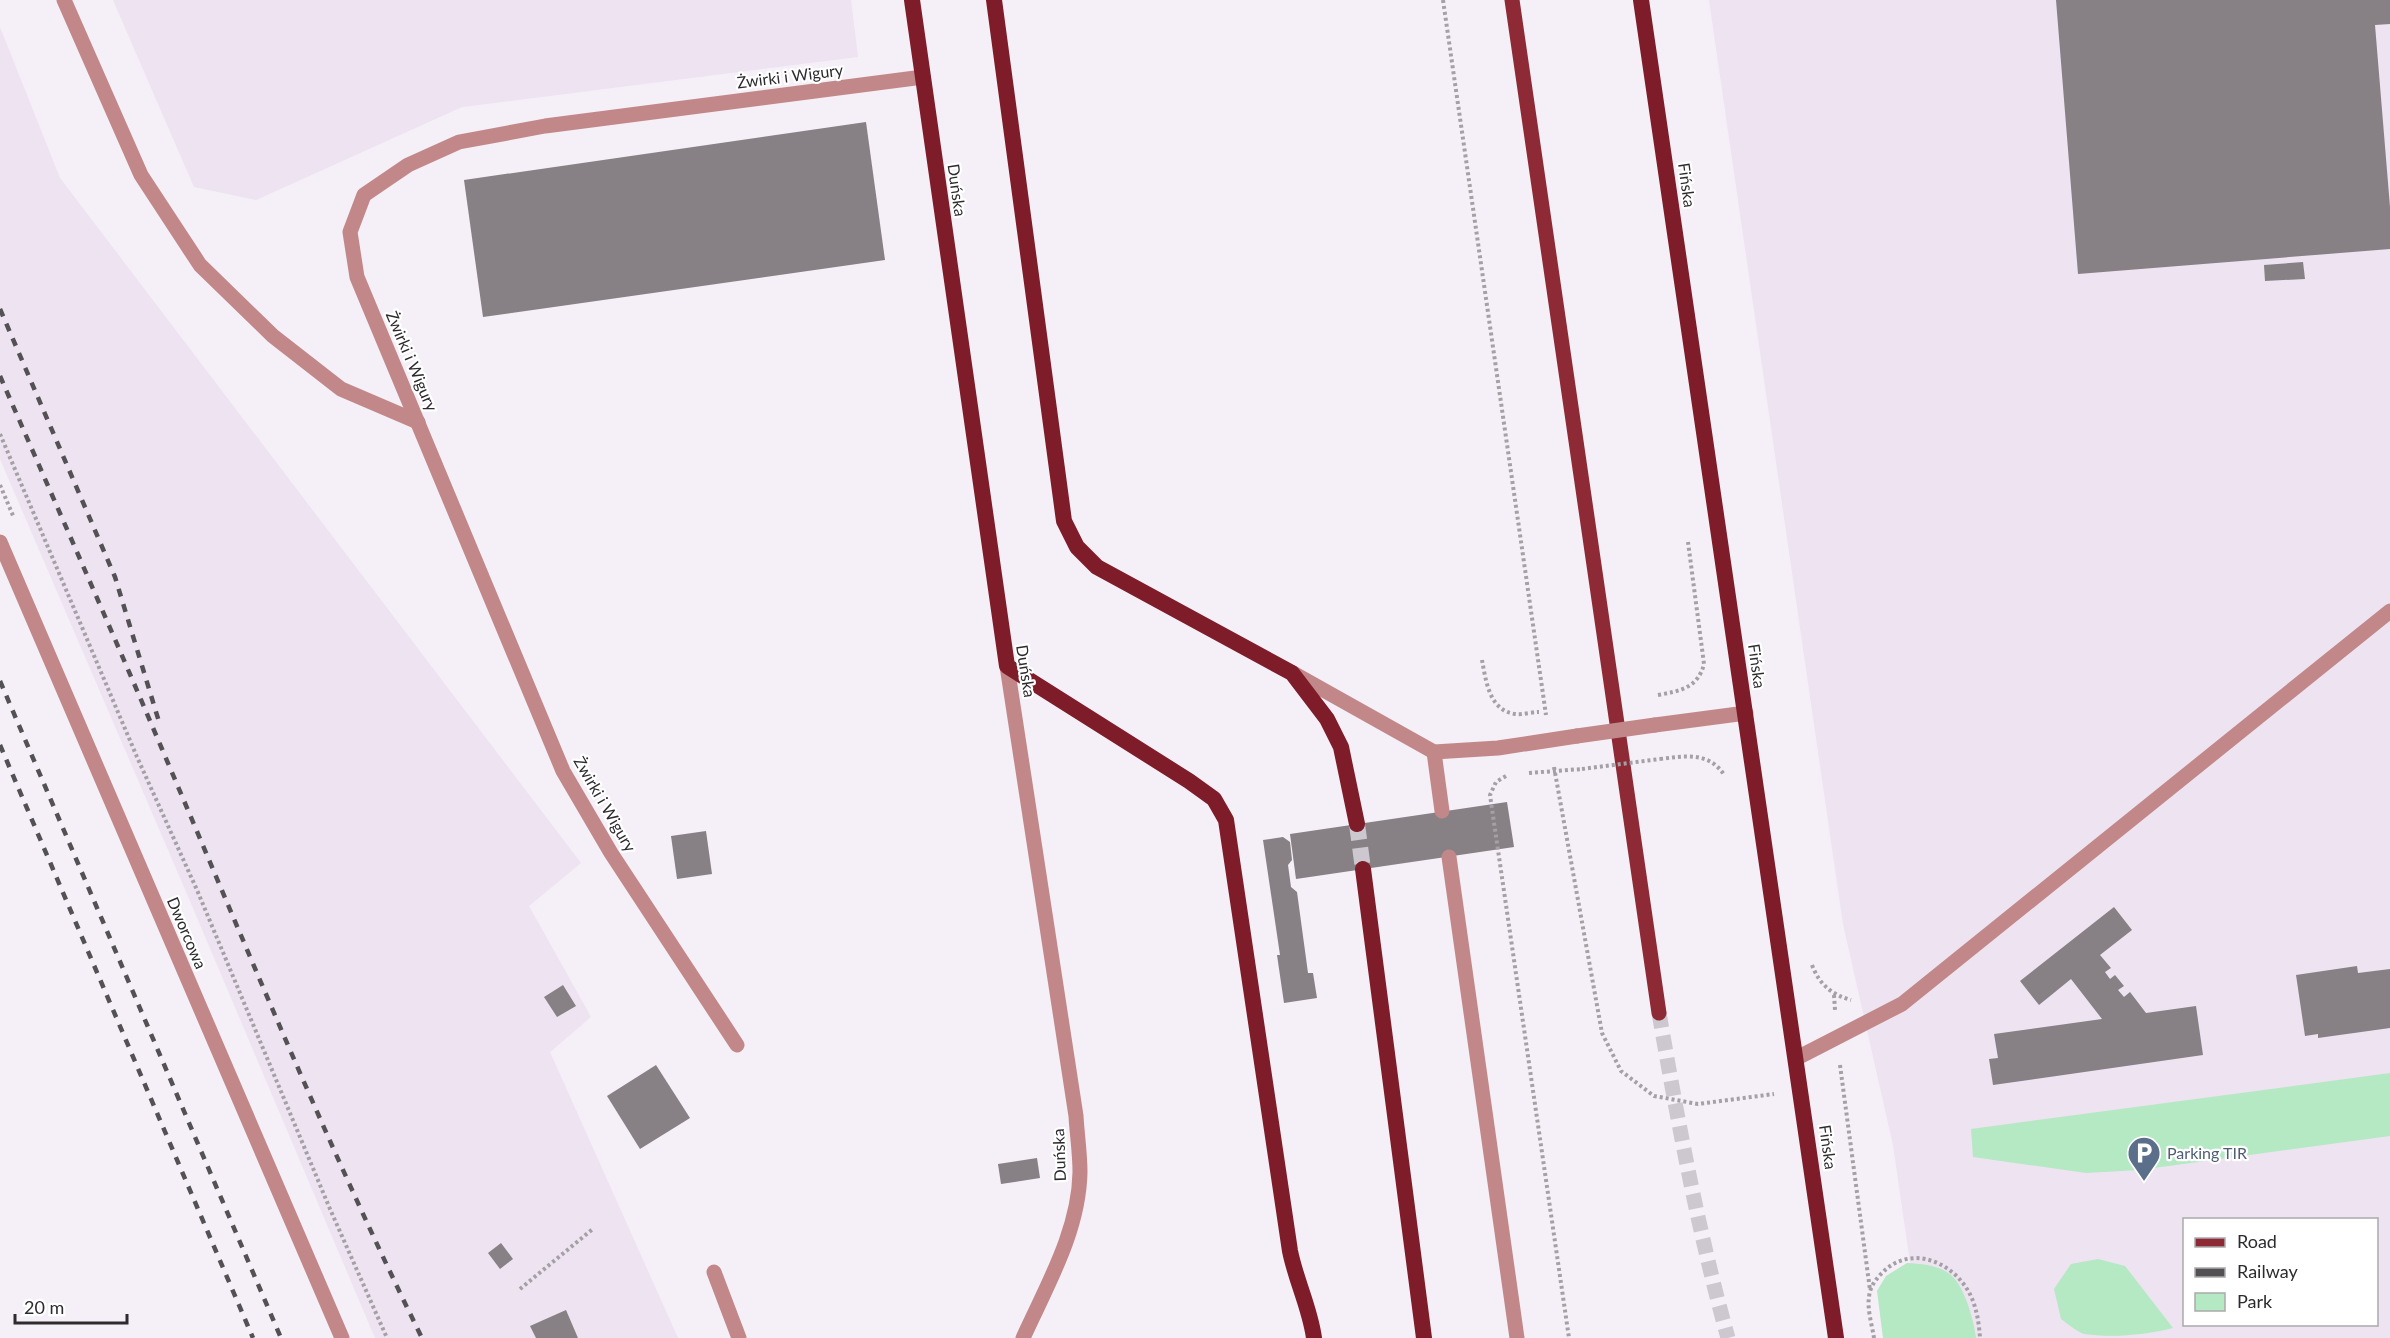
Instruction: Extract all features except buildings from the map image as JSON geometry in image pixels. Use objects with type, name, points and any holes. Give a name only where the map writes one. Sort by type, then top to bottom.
[{"type":"highway","name":"Duńska","points":[[912,0],[1007,666]]},
{"type":"highway","points":[[994,0],[1064,521],[1077,547],[1097,567],[1292,673],[1327,719],[1341,747],[1357,824]]},
{"type":"highway","name":"Fińska","points":[[1641,0],[1836,1338]]},
{"type":"highway","points":[[1007,666],[1189,781],[1214,799],[1226,820],[1290,1251],[1294,1274],[1307,1304],[1314,1338]]},
{"type":"highway","points":[[1363,869],[1424,1338]]},
{"type":"main road","points":[[1512,0],[1659,1013]]},
{"type":"street","points":[[64,0],[141,175],[200,265],[273,336],[341,389],[418,422]]},
{"type":"street","name":"Żwirki i Wigury","points":[[737,1045],[611,853],[563,771],[357,278],[350,232],[364,195],[408,165],[459,142],[544,126],[923,77]]},
{"type":"street","name":"Dworcowa","points":[[0,542],[342,1338]]},
{"type":"street","points":[[1797,1058],[1902,1004],[2390,611]]},
{"type":"street","name":"Duńska","points":[[1007,666],[1076,1116],[1080,1172],[1075,1209],[1067,1240],[1023,1338]]},
{"type":"street","points":[[1292,673],[1434,752],[1498,748],[1746,713]]},
{"type":"street","points":[[1434,752],[1442,811]]},
{"type":"street","points":[[1449,857],[1516,1338]]},
{"type":"street","points":[[714,1272],[739,1338]]},
{"type":"path","points":[[1443,0],[1550,740],[1602,1033],[1621,1071],[1654,1096],[1698,1104],[1801,1091]]},
{"type":"path","points":[[0,434],[387,1338]]},
{"type":"path","points":[[1651,696],[1684,690],[1701,675],[1704,664],[1688,542]]},
{"type":"path","points":[[1482,660],[1488,689],[1497,706],[1515,714],[1555,710]]},
{"type":"path","points":[[1519,774],[1582,769],[1694,755],[1707,759],[1721,770],[1728,781]]},
{"type":"path","points":[[1508,775],[1496,782],[1490,795],[1569,1338]]},
{"type":"path","points":[[1809,957],[1815,972],[1834,995],[1852,1000],[1862,998]]},
{"type":"path","points":[[1834,995],[1836,1038],[1870,1290],[1868,1300],[1874,1338]]},
{"type":"path","points":[[520,1289],[594,1228]]},
{"type":"path","points":[[1870,1290],[1879,1275],[1887,1267],[1900,1260],[1912,1257],[1942,1264],[1956,1275],[1968,1290],[1975,1306],[1980,1338]]},
{"type":"shaded area","points":[[113,0],[851,0],[858,57],[462,107],[256,200],[194,187]]},
{"type":"shaded area","points":[[1709,0],[2390,0],[2390,1338],[1921,1338],[1893,1145],[1843,924]]},
{"type":"shaded area","points":[[0,27],[60,178],[581,863],[529,906],[591,1017],[550,1052],[678,1338],[375,1338],[0,459]]},
{"type":"green space","points":[[2390,1073],[2390,1136],[2139,1170],[2086,1173],[1973,1157],[1971,1129]]},
{"type":"green space","points":[[2098,1259],[2125,1266],[2173,1328],[2106,1336],[2081,1333],[2061,1319],[2054,1289],[2071,1264]]},
{"type":"green space","points":[[1907,1263],[1936,1267],[1947,1272],[1957,1281],[1971,1314],[1976,1338],[1883,1338],[1877,1291],[1886,1276]]},
{"type":"tunnel","points":[[1357,824],[1363,869]]},
{"type":"tunnel","points":[[1659,1013],[1698,1217],[1728,1338]]},
{"type":"railway","points":[[0,309],[115,577],[160,725]]},
{"type":"railway","points":[[0,376],[320,1119],[422,1338]]},
{"type":"railway","points":[[0,681],[281,1338]]},
{"type":"railway","points":[[0,745],[253,1338]]},
{"type":"place","name":"Parking TIR","points":[[2144,1182]]}]
